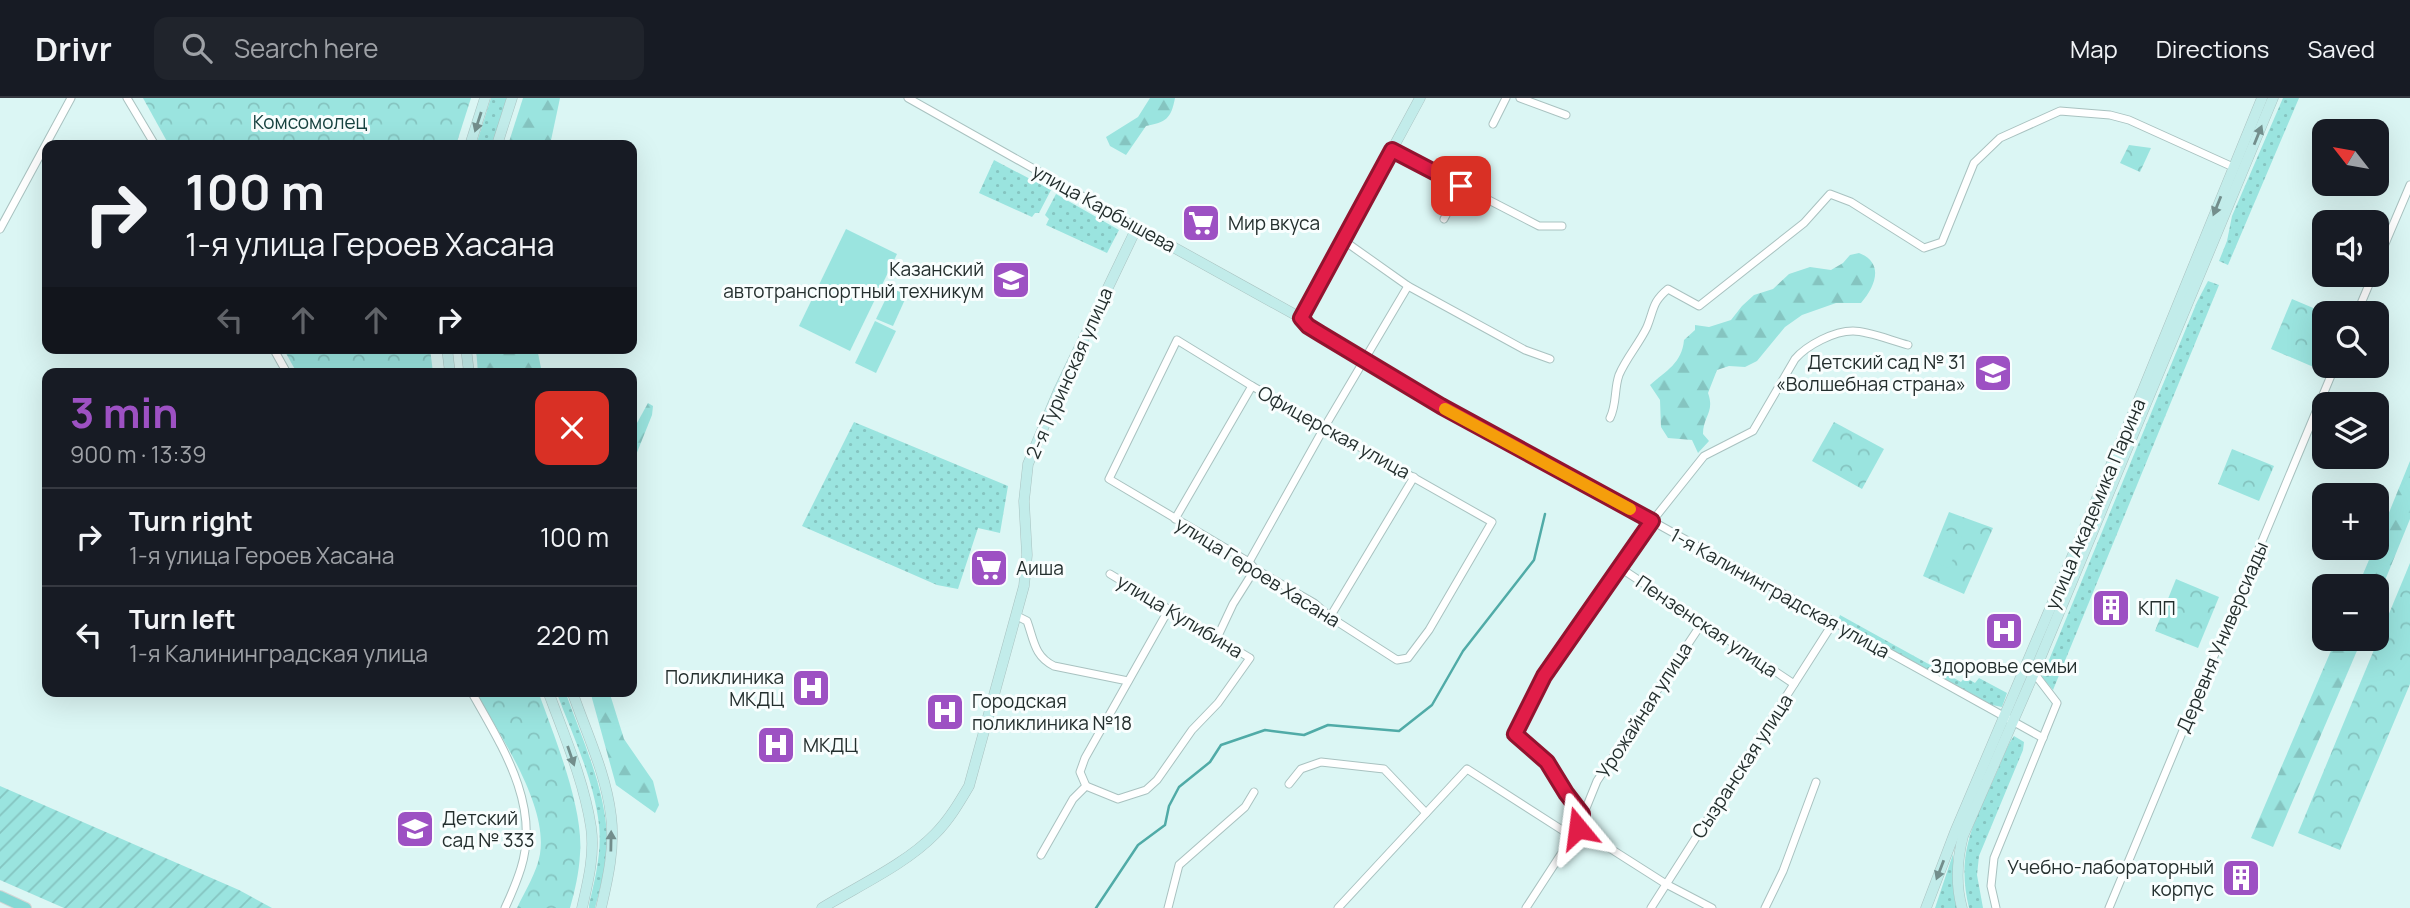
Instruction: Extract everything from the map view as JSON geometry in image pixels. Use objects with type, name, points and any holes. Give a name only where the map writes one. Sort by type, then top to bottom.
[{"type":"main road","points":[[472,140],[485,98]]},
{"type":"main road","points":[[499,140],[512,98]]},
{"type":"main road","points":[[1301,318],[1420,98]]},
{"type":"main road","name":"улица Академика Парина","points":[[1926,908],[1955,832],[2008,720],[2034,673],[2262,98]]},
{"type":"main road","name":"улица Академика Парина","points":[[1962,908],[1957,879],[1963,836],[2008,720],[2175,322],[2273,98]]},
{"type":"main road","points":[[2233,167],[2243,171]]},
{"type":"main road","name":"улица Карбышева","points":[[1137,227],[1301,318]]},
{"type":"main road","name":"2-я Туринская улица","points":[[822,908],[910,855],[934,835],[953,813],[969,786],[1017,616],[1027,570],[1024,501],[1028,464],[1059,390],[1137,227]]},
{"type":"main road","points":[[550,697],[577,775],[591,828],[591,867],[582,908]]},
{"type":"main road","points":[[574,697],[603,777],[611,817],[611,866],[601,908]]},
{"type":"main road","points":[[0,896],[26,908]]},
{"type":"street","points":[[48,140],[71,98]]},
{"type":"street","points":[[127,98],[152,140]]},
{"type":"street","name":"улица Карбышева","points":[[908,98],[1137,227]]},
{"type":"street","points":[[1493,124],[1506,98]]},
{"type":"street","points":[[1520,98],[1566,115]]},
{"type":"street","points":[[1610,418],[1619,377],[1647,326],[1653,305],[1660,295],[1668,289],[1699,306],[1804,223],[1830,194],[1851,202],[1924,248],[1942,242],[1974,163],[2000,138],[2060,111],[2110,115],[2129,120],[2233,167]]},
{"type":"street","points":[[1392,150],[1539,226],[1562,226]]},
{"type":"street","points":[[0,229],[42,152]]},
{"type":"street","points":[[2389,234],[2410,185]]},
{"type":"street","points":[[1444,219],[1461,186]]},
{"type":"street","points":[[1343,240],[1408,286],[1525,350],[1550,359]]},
{"type":"street","points":[[1249,562],[1408,286]]},
{"type":"street","name":"1-я Калининградская улица","points":[[1301,318],[1308,326],[1363,361],[1441,406],[2043,738]]},
{"type":"street","points":[[1582,814],[1547,762],[1515,734],[1544,676],[1619,567],[1704,456],[1753,431],[1795,359],[1812,344],[1853,331],[1908,345]]},
{"type":"street","name":"Офицерская улица","points":[[1109,479],[1177,340],[1324,428],[1492,522],[1429,630],[1408,658]]},
{"type":"street","name":"Деревня Универсиады","points":[[2109,908],[2330,378]]},
{"type":"street","points":[[1175,519],[1252,386]]},
{"type":"street","points":[[1330,617],[1414,477]]},
{"type":"street","name":"улица Героев Хасана","points":[[1109,479],[1249,562],[1255,569],[1314,603],[1330,617],[1397,660],[1408,658]]},
{"type":"street","name":"Пензенская улица","points":[[1619,567],[1794,684]]},
{"type":"street","points":[[1217,638],[1233,604],[1255,569]]},
{"type":"street","name":"улица Кулибина","points":[[1086,786],[1118,799],[1146,790],[1157,780],[1192,730],[1218,703],[1250,658],[1110,574]]},
{"type":"street","points":[[1041,855],[1073,799],[1086,786],[1080,772],[1085,758],[1169,609]]},
{"type":"street","points":[[1017,616],[1027,621],[1038,654],[1044,661],[1054,666],[1128,681]]},
{"type":"street","name":"Урожайная улица","points":[[1526,908],[1578,828],[1597,781],[1702,622]]},
{"type":"street","name":"Сызранская улица","points":[[1651,908],[1833,623]]},
{"type":"street","points":[[1996,908],[1991,886],[1994,858],[2057,703],[2034,673]]},
{"type":"street","points":[[474,697],[514,771],[527,819],[522,866],[505,908]]},
{"type":"street","points":[[1289,784],[1301,768],[1321,762],[1384,769],[1426,813]]},
{"type":"street","points":[[1338,908],[1466,769],[1573,836]]},
{"type":"street","points":[[1765,908],[1783,871],[1816,782]]},
{"type":"street","points":[[1168,908],[1179,865],[1245,807],[1254,792]]},
{"type":"street","points":[[1578,828],[1666,884],[1712,908]]},
{"type":"green space","name":"Комсомолец","points":[[143,98],[471,98],[458,140],[166,140]]},
{"type":"green space","points":[[491,98],[508,98],[495,140],[478,140]]},
{"type":"green space","points":[[523,98],[560,98],[551,140],[510,140]]},
{"type":"green space","points":[[1150,98],[1175,98],[1167,118],[1146,126],[1126,155],[1110,146],[1106,137],[1138,117]]},
{"type":"green space","points":[[2283,98],[2299,98],[2228,265],[2219,261],[2227,241],[2232,216]]},
{"type":"green space","points":[[2129,145],[2151,148],[2140,172],[2120,163]]},
{"type":"green space","points":[[994,160],[1051,190],[1039,213],[1032,217],[979,193]]},
{"type":"green space","points":[[1056,194],[1119,230],[1107,253],[1046,225],[1049,219],[1045,215]]},
{"type":"green space","points":[[846,229],[897,254],[850,351],[799,326]]},
{"type":"green space","points":[[1859,253],[1867,257],[1875,269],[1873,283],[1861,303],[1836,303],[1802,315],[1785,327],[1757,361],[1745,367],[1729,366],[1717,370],[1708,393],[1710,405],[1703,434],[1709,441],[1698,453],[1692,440],[1668,438],[1661,427],[1660,400],[1650,385],[1677,361],[1684,340],[1695,330],[1695,325],[1709,327],[1731,320],[1754,295],[1773,289],[1789,274],[1810,267],[1831,270],[1850,255]]},
{"type":"green space","points":[[2208,281],[2219,285],[2053,690],[2042,677]]},
{"type":"green space","points":[[891,288],[907,295],[893,326],[876,319]]},
{"type":"green space","points":[[2292,299],[2312,307],[2312,366],[2271,349]]},
{"type":"green space","points":[[875,321],[896,331],[876,373],[855,363]]},
{"type":"green space","points":[[286,354],[431,354],[432,368],[294,368]]},
{"type":"green space","points":[[476,354],[538,354],[541,368],[478,368]]},
{"type":"green space","points":[[648,403],[653,406],[637,452],[637,423]]},
{"type":"green space","points":[[854,422],[1008,486],[1000,533],[978,528],[958,589],[937,585],[802,526]]},
{"type":"green space","points":[[1834,422],[1884,449],[1862,489],[1812,461]]},
{"type":"green space","points":[[2232,449],[2274,466],[2259,501],[2218,484]]},
{"type":"green space","points":[[2410,461],[2410,519],[2388,574],[2363,574],[2369,560],[2389,560],[2389,513]]},
{"type":"green space","points":[[1949,512],[1993,528],[1964,594],[1923,576]]},
{"type":"green space","points":[[1945,530],[1962,537],[1949,568],[1932,561]]},
{"type":"green space","points":[[2410,563],[2410,684],[2340,850],[2298,833],[2373,651],[2389,651],[2389,614]]},
{"type":"green space","points":[[2176,579],[2219,597],[2198,648],[2155,631]]},
{"type":"green space","points":[[1840,615],[1961,682],[1965,677],[1975,683],[1979,678],[2007,693],[2002,707],[1992,705],[1838,620]]},
{"type":"green space","points":[[2331,651],[2357,651],[2273,847],[2251,838]]},
{"type":"green space","points":[[478,697],[540,697],[573,794],[580,836],[579,861],[570,908],[517,908],[534,875],[540,854],[540,834],[537,813],[508,748]]},
{"type":"green space","points":[[558,697],[567,697],[594,769],[604,809],[607,849],[595,908],[589,908],[589,905],[600,845],[599,825],[582,757]]},
{"type":"green space","points":[[592,697],[611,697],[624,739],[653,781],[659,805],[655,813],[616,785]]},
{"type":"green space","points":[[2014,736],[2024,742],[2023,750],[1979,856],[1977,875],[1983,908],[1969,908],[1964,871],[1969,840],[1980,809]]},
{"type":"green space","points":[[0,786],[239,890],[272,908],[64,908],[0,880]]},
{"type":"green space","points":[[1953,854],[1957,908],[1935,908]]},
{"type":"waterway","points":[[1096,908],[1138,845],[1165,825],[1169,806],[1179,787],[1210,762],[1221,745],[1265,730],[1304,735],[1328,725],[1399,731],[1432,705],[1463,651],[1534,560],[1545,514]]},
{"type":"slow traffic","points":[[1445,409],[1630,509]]},
{"type":"place","name":"Мир вкуса","points":[[1201,223]]},
{"type":"place","name":"Казанский автотранспортный техникум","points":[[1011,280]]},
{"type":"place","name":"Детский сад № 31 «Волшебная страна»","points":[[1993,373]]},
{"type":"place","name":"Аиша","points":[[989,568]]},
{"type":"place","name":"КПП","points":[[2111,608]]},
{"type":"place","name":"Здоровье семьи","points":[[2004,631]]},
{"type":"place","name":"Поликлиника МКДЦ","points":[[811,688]]},
{"type":"place","name":"Городская поликлиника №18","points":[[945,712]]},
{"type":"place","name":"МКДЦ","points":[[776,745]]},
{"type":"place","name":"Детский сад № 333","points":[[415,829]]},
{"type":"place","name":"Учебно-лабораторный корпус","points":[[2241,878]]},
{"type":"route","points":[[1461,186],[1392,150],[1301,318],[1308,326],[1363,361],[1652,521],[1544,676],[1515,734],[1547,762],[1582,814],[1578,828]]}]
